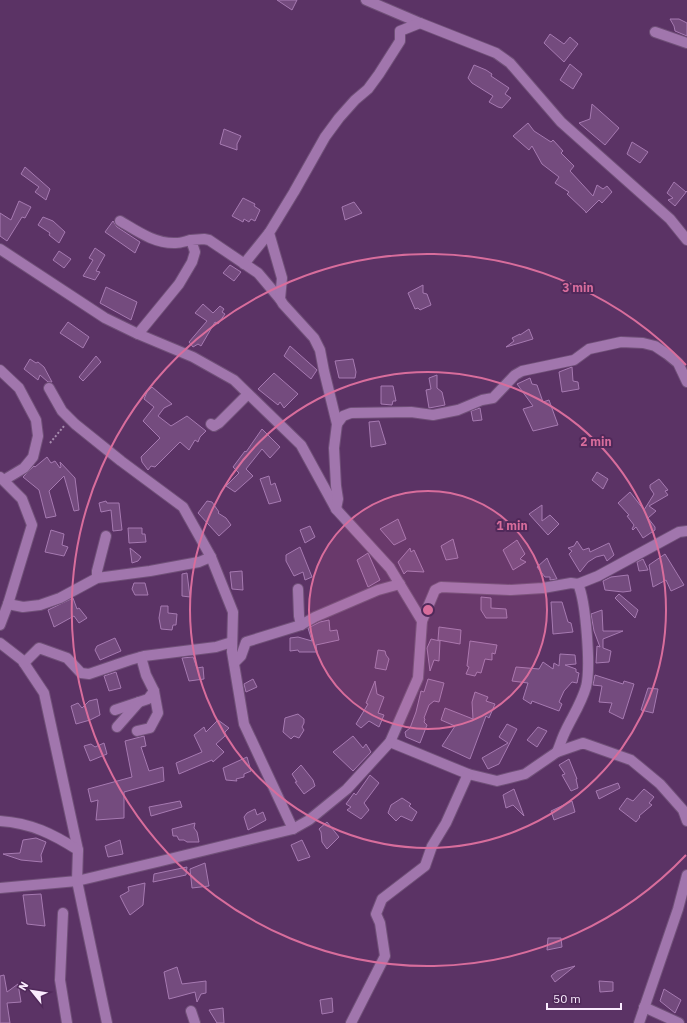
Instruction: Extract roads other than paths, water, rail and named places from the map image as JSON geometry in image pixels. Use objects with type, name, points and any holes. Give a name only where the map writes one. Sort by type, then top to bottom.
[{"type":"street","points":[[366,0],[496,53],[510,63],[561,122],[670,219],[687,240]]},
{"type":"street","points":[[244,264],[269,233],[325,137],[339,118],[355,100],[368,89],[379,74],[400,41],[400,31],[420,23]]},
{"type":"street","points":[[655,32],[687,43]]},
{"type":"street","points":[[120,221],[157,241],[174,243],[191,240],[208,240],[258,273],[283,304],[314,338],[320,350],[337,424],[334,448],[338,499],[336,509]]},
{"type":"street","points":[[269,233],[282,278],[280,299]]},
{"type":"street","points":[[138,334],[175,289],[192,262],[194,252],[191,240]]},
{"type":"street","points":[[0,249],[106,318],[138,334],[192,357],[234,380],[301,445],[336,509],[390,568],[422,621]]},
{"type":"street","points":[[337,424],[343,416],[351,413],[411,412],[433,415],[458,410],[493,398],[515,375],[522,371],[574,360],[589,349],[620,342],[643,343],[655,346],[678,363],[687,382]]},
{"type":"street","points":[[0,370],[19,388],[36,420],[38,436],[33,457],[24,468],[2,478],[22,499],[32,525],[8,604],[0,625]]},
{"type":"street","points":[[49,388],[62,412],[121,461],[184,507],[211,557],[233,612],[232,642],[234,663],[244,724],[293,829]]},
{"type":"street","points":[[211,424],[214,426],[219,423],[248,394]]},
{"type":"street","points":[[0,888],[77,881],[293,829],[309,820],[347,789],[390,742],[418,678],[422,621],[435,590],[441,587],[511,590],[543,588],[571,583],[578,584],[598,576],[679,532],[687,531]]},
{"type":"street","points":[[97,578],[97,571],[106,536]]},
{"type":"street","points":[[8,604],[23,607],[40,605],[60,598],[97,578],[150,571],[199,562],[211,557]]},
{"type":"street","points":[[234,663],[241,656],[246,642],[301,625],[315,617],[378,590],[400,584]]},
{"type":"street","points":[[557,752],[565,732],[578,709],[586,686],[588,662],[585,616],[581,592],[578,584]]},
{"type":"street","points":[[298,589],[299,616],[301,625]]},
{"type":"street","points":[[24,663],[39,648],[67,658],[81,673],[89,674],[141,657],[216,647],[232,642]]},
{"type":"street","points":[[0,643],[22,660],[44,693],[78,850],[77,881],[107,1023]]},
{"type":"street","points":[[137,731],[150,728],[158,714],[154,691],[146,675],[141,657]]},
{"type":"street","points":[[115,710],[148,699],[154,691]]},
{"type":"street","points":[[117,727],[139,702]]},
{"type":"street","points":[[390,742],[468,774],[497,781],[524,774],[557,752],[582,743],[631,760],[660,784],[683,810],[687,821]]},
{"type":"street","points":[[350,1023],[385,956],[380,923],[376,914],[382,899],[425,866],[432,846],[446,823],[468,774]]},
{"type":"street","points":[[0,821],[15,822],[35,827],[56,836],[78,850]]},
{"type":"street","points":[[639,1023],[682,910],[687,875]]},
{"type":"street","points":[[63,913],[60,980],[67,1023]]},
{"type":"street","points":[[644,1007],[679,1023]]},
{"type":"street","points":[[191,1011],[195,1023]]}]
